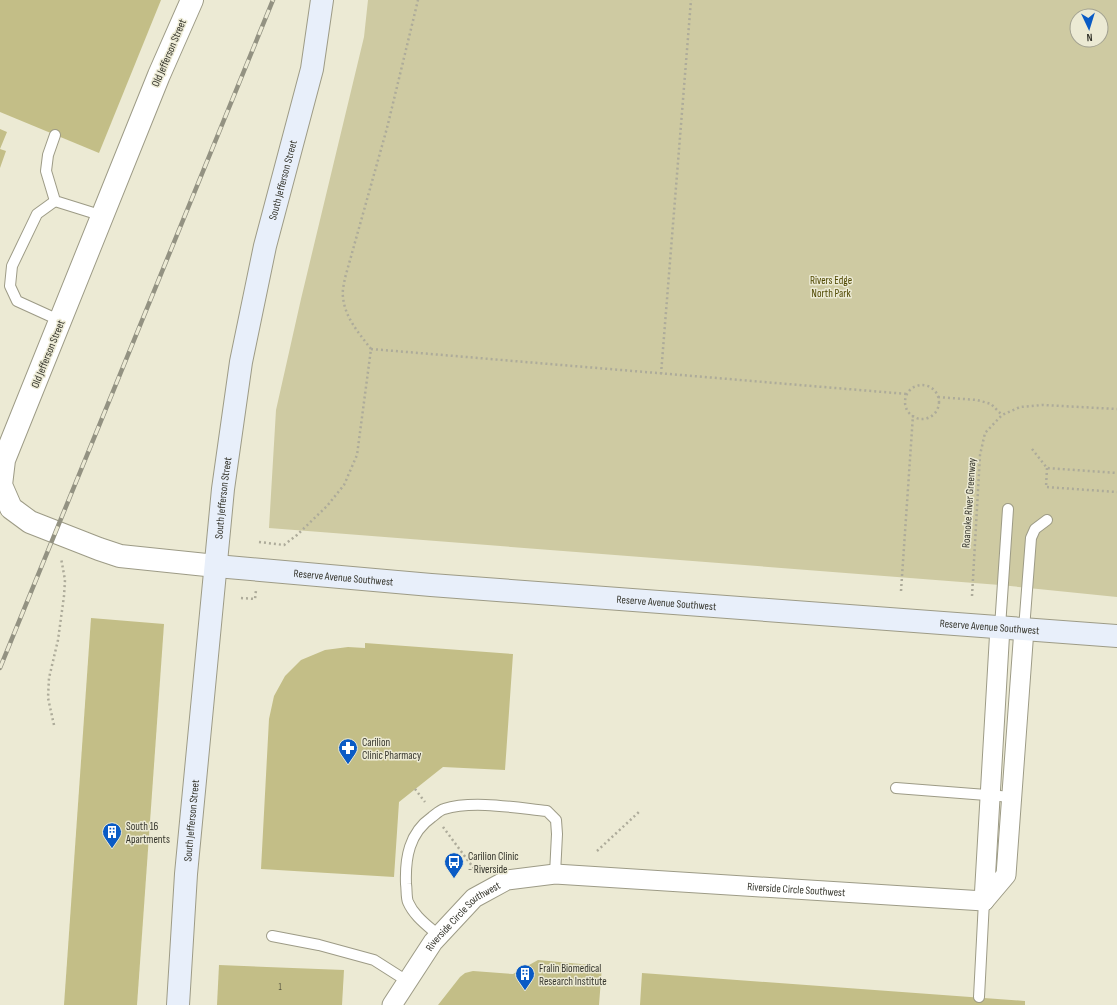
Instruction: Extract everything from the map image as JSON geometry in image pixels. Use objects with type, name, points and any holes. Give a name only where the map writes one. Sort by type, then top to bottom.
[{"type":"main road","name":"South Jefferson Street","points":[[178,1005],[186,874],[223,489],[241,362],[265,246],[312,69],[322,0]]},
{"type":"main road","name":"Reserve Avenue Southwest","points":[[216,566],[431,585],[1117,636]]},
{"type":"street","name":"Old Jefferson Street","points":[[192,0],[159,75],[4,460],[1,485],[11,508],[30,522],[99,549],[120,556],[216,566]]},
{"type":"street","points":[[984,901],[1000,627]]},
{"type":"street","points":[[984,901],[1006,875],[1024,629]]},
{"type":"street","name":"Riverside Circle Southwest","points":[[392,1005],[432,942],[474,898],[507,880],[555,874],[984,901]]},
{"type":"lane","points":[[55,135],[48,155],[46,171],[55,201]]},
{"type":"lane","points":[[55,201],[103,216]]},
{"type":"lane","points":[[55,201],[37,214],[12,266],[10,286],[18,301],[61,321]]},
{"type":"lane","points":[[1000,627],[1008,509]]},
{"type":"lane","points":[[1024,629],[1031,538],[1035,528],[1047,520]]},
{"type":"lane","points":[[896,788],[1012,797]]},
{"type":"lane","points":[[438,936],[414,913],[407,901],[406,880],[408,853],[414,835],[426,821],[443,809],[463,805],[485,805],[547,810],[556,820],[557,834],[555,874]]},
{"type":"lane","points":[[979,998],[984,901]]},
{"type":"lane","points":[[272,936],[319,944],[374,960],[407,981]]},
{"type":"path","points":[[259,542],[284,545],[297,535],[327,506],[344,485],[357,455],[371,349],[352,323],[345,308],[342,296],[345,278],[387,128],[418,0]]},
{"type":"path","points":[[661,374],[691,0]]},
{"type":"path","points":[[371,349],[907,394]]},
{"type":"path","points":[[921,385],[932,388],[938,397],[937,408],[934,413],[924,418],[918,418],[913,415],[909,412],[905,404],[907,394],[915,386],[921,385]]},
{"type":"path","points":[[938,397],[977,400],[991,404],[1002,414]]},
{"type":"path","name":"Roanoke River Greenway","points":[[972,596],[980,456],[985,432],[1002,414],[1020,406],[1043,404],[1117,409]]},
{"type":"path","points":[[901,591],[913,415]]},
{"type":"path","points":[[1032,449],[1047,468],[1046,487],[1117,492]]},
{"type":"path","points":[[1047,468],[1117,473]]},
{"type":"path","points":[[54,532],[64,566],[65,580],[58,640],[49,678],[48,698],[54,725]]},
{"type":"path","points":[[241,598],[255,599],[256,588]]},
{"type":"path","points":[[415,789],[475,870]]},
{"type":"path","points":[[598,851],[640,811]]},
{"type":"green space","name":"Rivers Edge North Park","points":[[368,0],[1117,0],[1117,597],[1000,585],[269,528],[276,410],[364,37]]},
{"type":"building","points":[[0,0],[161,0],[99,153],[0,112]]},
{"type":"building","points":[[0,129],[7,132],[0,149]]},
{"type":"building","points":[[0,149],[6,151],[0,168]]},
{"type":"building","name":"South 16 Apartments","points":[[91,618],[164,624],[137,1005],[64,1005]]},
{"type":"building","points":[[365,643],[513,654],[505,770],[443,767],[399,802],[394,877],[261,869],[269,719],[274,696],[285,676],[301,660],[325,650],[348,647],[365,648]]},
{"type":"building","name":"Fralin Biomedical Research Institute","points":[[538,960],[602,966],[599,1005],[438,1005],[460,977],[465,973],[473,971],[513,974]]},
{"type":"building","points":[[219,965],[344,970],[342,1005],[217,1005]]},
{"type":"building","points":[[642,973],[1025,1001],[1025,1005],[640,1005]]},
{"type":"railway","points":[[0,668],[273,0]]},
{"type":"place","name":"Carilion Clinic Pharmacy","points":[[348,765]]},
{"type":"place","name":"South 16 Apartments","points":[[112,849]]},
{"type":"place","name":"Carilion Clinic - Riverside","points":[[454,879]]},
{"type":"place","name":"Fralin Biomedical Research Institute","points":[[525,991]]}]
